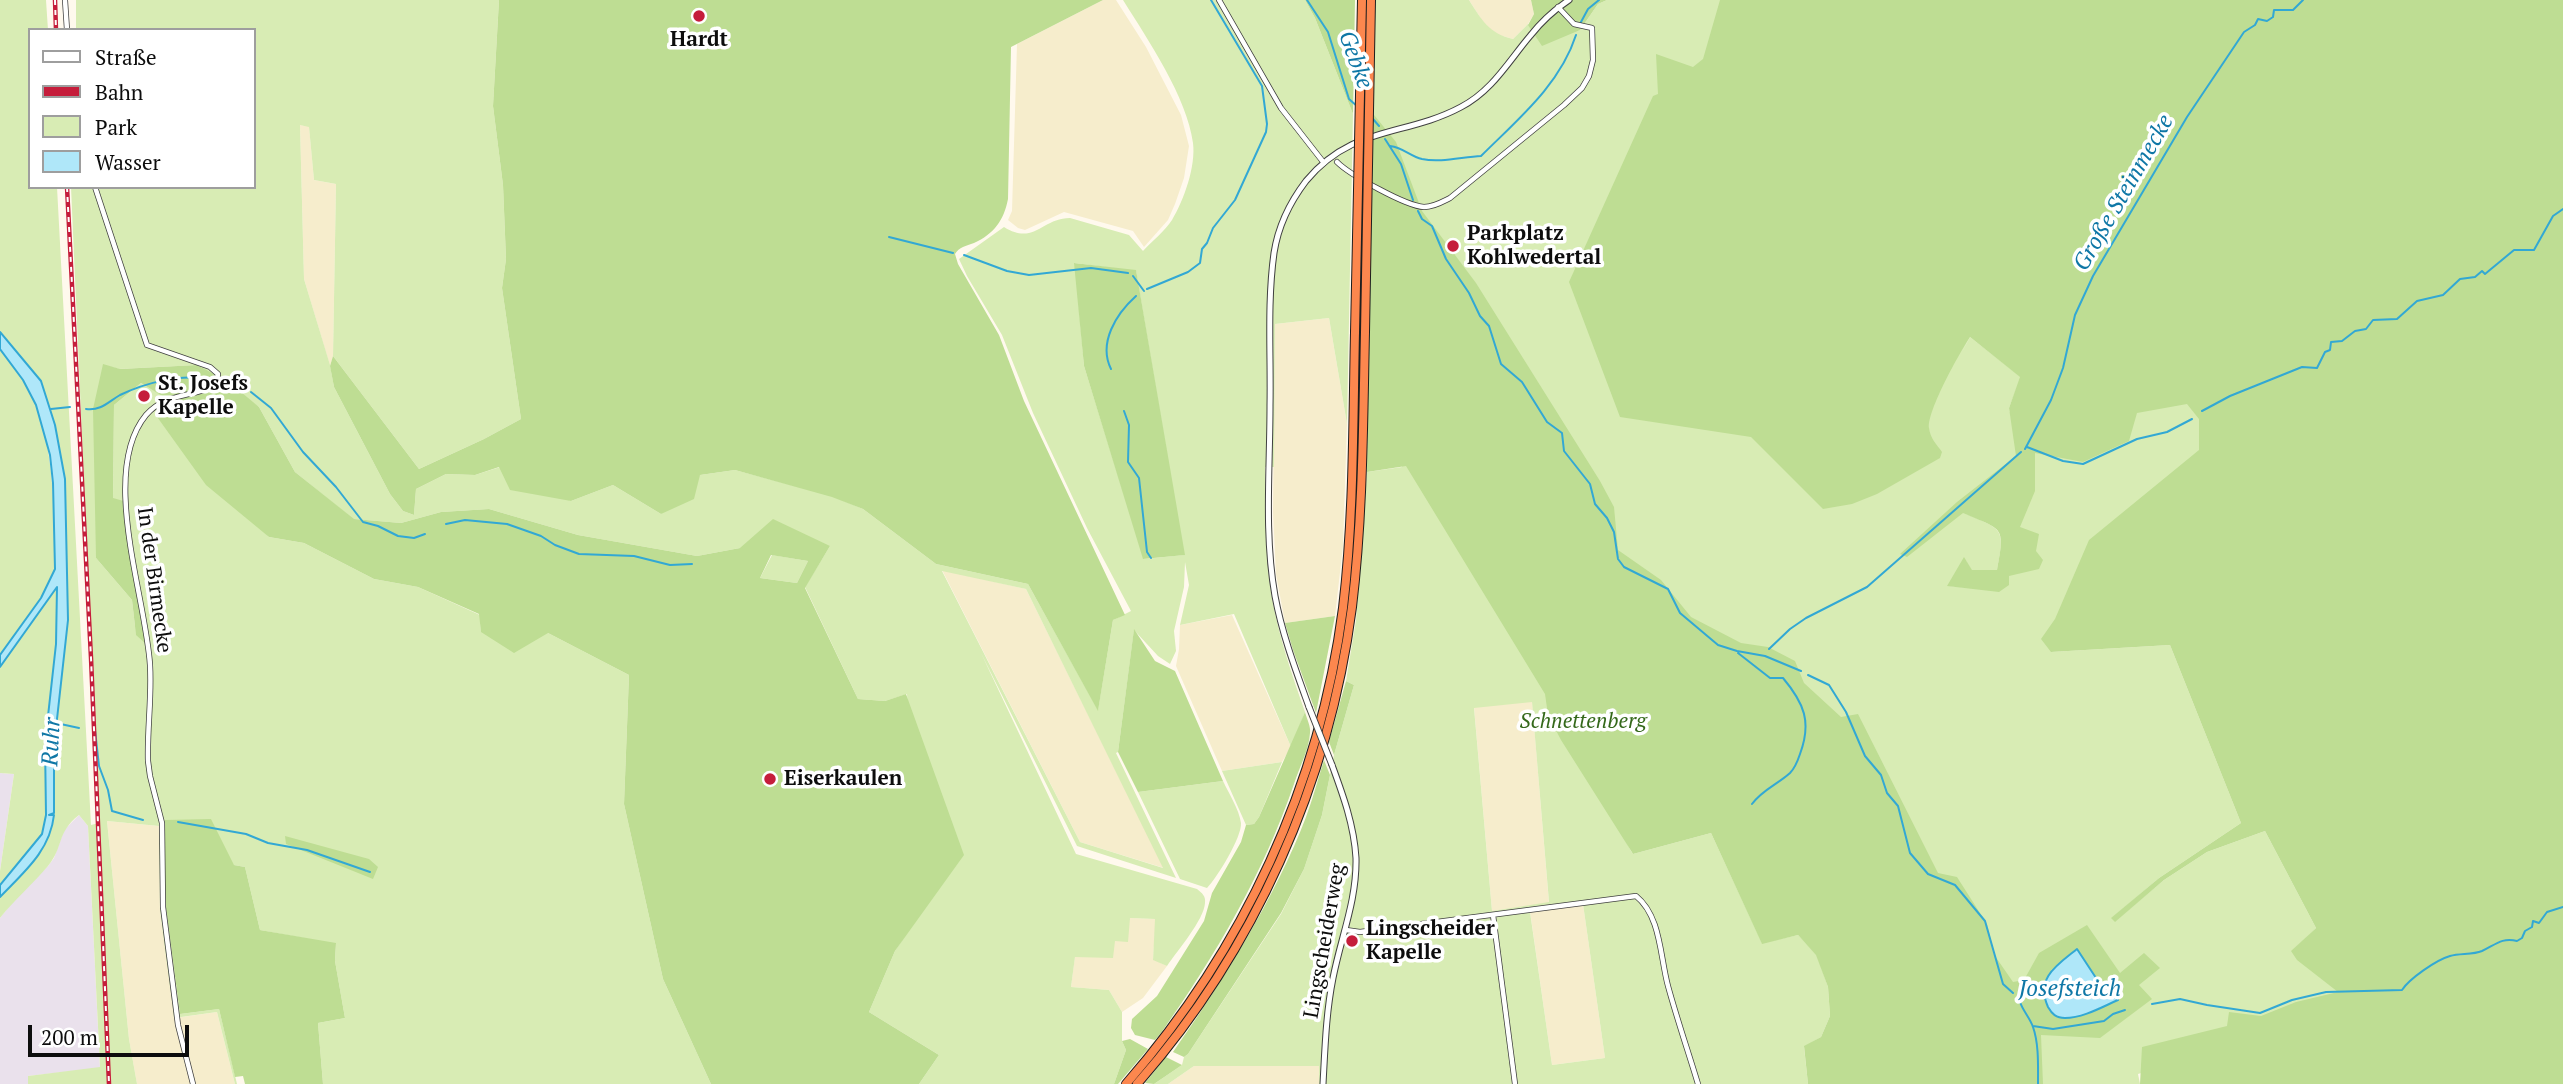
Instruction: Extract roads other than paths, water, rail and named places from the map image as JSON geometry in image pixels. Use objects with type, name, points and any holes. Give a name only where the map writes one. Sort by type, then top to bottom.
[{"type":"highway","points":[[1137,1084],[1199,1005],[1241,939],[1282,858],[1318,760],[1338,685],[1354,582],[1362,469],[1362,0]]},
{"type":"highway","points":[[1126,1084],[1191,1001],[1233,935],[1279,843],[1310,758],[1330,683],[1343,607],[1353,469],[1371,0]]},
{"type":"street","points":[[65,0],[67,28]]},
{"type":"street","points":[[1219,0],[1281,108],[1324,163]]},
{"type":"street","name":"Lingscheiderweg","points":[[1323,1084],[1329,1001],[1353,892],[1355,850],[1351,823],[1332,765],[1288,650],[1272,575],[1269,530],[1271,305],[1275,252],[1284,217],[1298,193],[1324,163],[1367,136],[1437,117],[1473,100],[1490,86],[1537,27],[1569,0]]},
{"type":"street","points":[[1337,162],[1412,204],[1433,206],[1450,198],[1564,106],[1587,80],[1594,56],[1592,28],[1574,24],[1558,8]]},
{"type":"street","name":"In der Birmecke","points":[[95,189],[147,345],[211,367],[218,374],[213,387],[170,398],[151,410],[138,425],[133,437],[128,452],[126,475],[129,528],[150,659],[148,761],[162,823],[163,907],[181,1041],[193,1084]]},
{"type":"street","points":[[1346,930],[1360,932],[1629,895],[1638,897],[1656,929],[1666,979],[1698,1084]]},
{"type":"street","points":[[1493,915],[1515,1084]]},
{"type":"water","name":"Ruhr","points":[[0,332],[41,381],[55,425],[65,479],[68,620],[54,746],[54,813],[49,815],[54,815],[52,828],[27,870],[0,897],[0,885],[42,834],[46,815],[45,743],[56,644],[57,587],[0,667],[0,655],[41,598],[55,569],[50,455],[36,405],[23,380],[0,349]]},
{"type":"water","name":"Josefsteich","points":[[2077,949],[2100,984],[2118,1000],[2079,1016],[2059,1017],[2048,1007],[2044,988],[2046,980],[2056,967]]},
{"type":"waterway","points":[[1147,289],[1188,272],[1200,263],[1202,249],[1213,228],[1235,200],[1266,132],[1262,86],[1211,0]]},
{"type":"waterway","name":"Gebke","points":[[1307,0],[1328,32],[1349,99],[1358,107]]},
{"type":"waterway","points":[[1581,22],[1588,9],[1599,0]]},
{"type":"waterway","name":"Große Steinmecke","points":[[2025,449],[2051,400],[2063,368],[2075,315],[2093,276],[2187,117],[2244,32],[2255,25],[2258,19],[2267,21],[2273,17],[2274,10],[2293,10],[2303,0]]},
{"type":"waterway","points":[[1390,146],[1429,160],[1481,156],[1548,86],[1569,53],[1576,35]]},
{"type":"waterway","name":"Gebke","points":[[1373,119],[1379,126]]},
{"type":"waterway","points":[[1385,139],[1401,164],[1413,200]]},
{"type":"waterway","points":[[2202,411],[2230,396],[2302,367],[2317,368],[2325,352],[2330,350],[2331,342],[2342,341],[2355,331],[2366,329],[2373,320],[2397,319],[2417,301],[2443,295],[2460,279],[2475,277],[2482,271],[2485,274],[2514,250],[2534,250],[2553,216],[2563,209]]},
{"type":"waterway","points":[[1418,211],[1422,219],[1432,226],[1446,259],[1469,293],[1480,316],[1489,326],[1501,364],[1522,382],[1547,422],[1562,433],[1564,451],[1590,484],[1595,504],[1614,532],[1618,559],[1624,567],[1668,589],[1680,613],[1718,645],[1765,656],[1801,671]]},
{"type":"waterway","points":[[889,237],[953,253]]},
{"type":"waterway","points":[[964,255],[1007,271],[1029,275],[1091,268],[1128,273]]},
{"type":"waterway","points":[[1133,276],[1144,291]]},
{"type":"waterway","points":[[1111,369],[1107,349],[1111,330],[1122,311],[1136,296]]},
{"type":"waterway","points":[[86,409],[100,407],[120,395],[151,383],[185,378],[206,379]]},
{"type":"waterway","points":[[223,385],[244,390]]},
{"type":"waterway","points":[[251,392],[271,408],[303,452],[336,487],[363,522],[398,536],[414,538],[425,534]]},
{"type":"waterway","points":[[51,409],[70,407]]},
{"type":"waterway","points":[[1124,411],[1129,425],[1128,462],[1139,478],[1147,552],[1151,558]]},
{"type":"waterway","points":[[2027,447],[2063,461],[2083,464],[2137,439],[2167,432],[2192,419]]},
{"type":"waterway","name":"Große Steinmecke","points":[[1769,649],[1806,618],[1867,587],[2021,452]]},
{"type":"waterway","points":[[446,524],[465,520],[507,524],[579,554],[634,556],[670,565],[692,564]]},
{"type":"waterway","points":[[1738,653],[1770,678],[1783,678],[1801,705],[1805,722],[1804,743],[1793,769],[1752,804]]},
{"type":"waterway","points":[[1808,675],[1829,685],[1846,712],[1865,756],[1881,775],[1887,793],[1898,806],[1910,853],[1928,874],[1955,885],[1985,921],[2003,984],[2013,993]]},
{"type":"waterway","name":"Ruhr","points":[[56,723],[79,728]]},
{"type":"waterway","points":[[95,730],[99,766],[112,811],[143,820]]},
{"type":"waterway","points":[[178,822],[246,834],[268,843],[307,850],[370,872]]},
{"type":"waterway","points":[[2152,1004],[2180,999],[2260,1013],[2292,1000],[2326,992],[2402,990],[2417,975],[2444,958],[2478,952],[2503,941],[2517,941],[2532,927],[2533,921],[2539,923],[2547,912],[2563,907]]},
{"type":"waterway","points":[[2020,1002],[2035,1034],[2038,1084]]},
{"type":"waterway","points":[[2033,1026],[2053,1029],[2104,1021],[2125,1010]]},
{"type":"railway","points":[[55,0],[56,28]]},
{"type":"railway","points":[[67,189],[109,1084]]},
{"type":"place","name":"Hardt","points":[[699,16]]},
{"type":"place","name":"Parkplatz Kohlwedertal","points":[[1453,246]]},
{"type":"place","name":"St. Josefs Kapelle","points":[[144,396]]},
{"type":"place","name":"Eiserkaulen","points":[[770,779]]},
{"type":"place","name":"Lingscheider Kapelle","points":[[1352,941]]},
{"type":"park label","name":"Schnettenberg","points":[[1583,722]]}]
